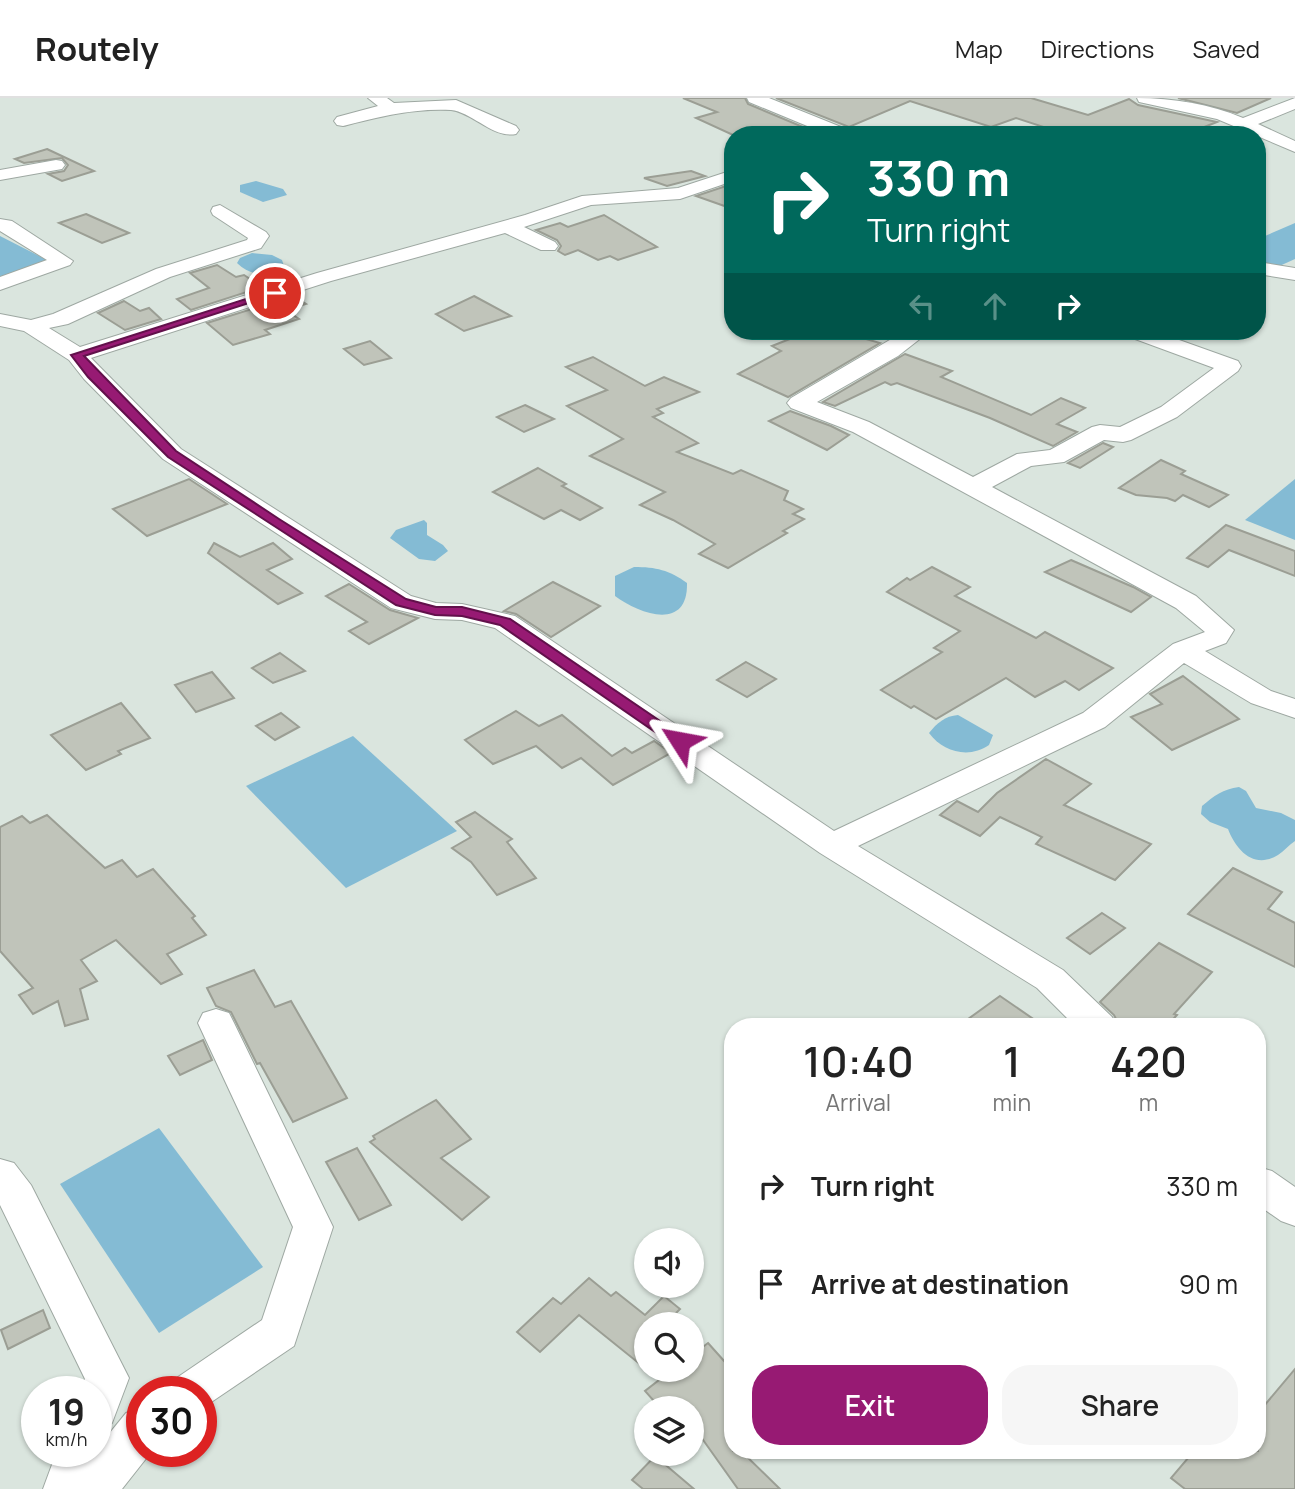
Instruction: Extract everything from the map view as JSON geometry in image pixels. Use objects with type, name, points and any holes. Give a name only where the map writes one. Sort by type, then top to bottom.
[{"type":"street","points":[[755,98],[823,126]]},
{"type":"street","points":[[1146,98],[1194,108],[1250,126]]},
{"type":"street","points":[[343,121],[384,103],[456,105],[510,130]]},
{"type":"street","points":[[1228,126],[1295,103]]},
{"type":"street","points":[[1266,134],[1295,147]]},
{"type":"street","points":[[0,175],[56,165]]},
{"type":"street","points":[[77,355],[324,277],[589,200],[680,193],[724,178]]},
{"type":"street","points":[[31,326],[60,319],[163,272],[254,244],[259,236],[220,211]]},
{"type":"street","points":[[0,225],[5,225],[63,261],[0,284]]},
{"type":"street","points":[[506,226],[548,246]]},
{"type":"street","points":[[1266,269],[1295,274]]},
{"type":"street","points":[[0,320],[31,326],[77,355],[92,374],[172,454],[254,508],[401,602],[435,611],[462,612],[505,622],[832,845],[1050,979],[1090,1018]]},
{"type":"street","points":[[832,845],[1094,720],[1183,650],[1216,637],[1220,630],[1185,602],[974,487],[861,427],[799,403],[906,340]]},
{"type":"street","points":[[974,487],[1026,458],[1055,457],[1100,432],[1123,435],[1169,411],[1230,366],[1159,340]]},
{"type":"street","points":[[1183,650],[1261,698],[1295,709]]},
{"type":"street","points":[[216,1023],[313,1227],[279,1332],[216,1376]]},
{"type":"street","points":[[0,1175],[17,1197],[106,1376]]},
{"type":"street","points":[[1266,1189],[1295,1209]]},
{"type":"street","points":[[93,1489],[126,1448]]},
{"type":"street","points":[[66,1489],[74,1467]]},
{"type":"water","points":[[256,181],[283,189],[287,195],[263,202],[240,192],[240,185]]},
{"type":"water","points":[[1295,223],[1295,259],[1275,268],[1266,265],[1266,236]]},
{"type":"water","points":[[0,236],[49,261],[0,279]]},
{"type":"water","points":[[252,253],[272,255],[282,260],[284,266],[266,274],[248,271],[237,263],[240,258]]},
{"type":"water","points":[[1295,479],[1295,540],[1245,520]]},
{"type":"water","points":[[424,520],[427,523],[427,535],[448,551],[435,561],[419,559],[390,538],[396,530]]},
{"type":"water","points":[[634,567],[662,570],[687,583],[685,598],[680,608],[660,615],[649,613],[615,596],[615,576]]},
{"type":"water","points":[[958,715],[993,735],[989,745],[973,752],[957,751],[941,745],[929,733],[942,721]]},
{"type":"water","points":[[353,736],[457,831],[346,888],[246,786]]},
{"type":"water","points":[[1239,787],[1246,791],[1256,808],[1281,813],[1295,820],[1295,841],[1278,855],[1261,860],[1247,856],[1228,829],[1210,822],[1201,814],[1202,806],[1215,796]]},
{"type":"water","points":[[159,1128],[263,1267],[159,1333],[60,1184]]},
{"type":"building","points":[[683,98],[745,98],[748,104],[801,126],[724,126],[724,131],[696,118],[717,112]]},
{"type":"building","points":[[776,98],[1031,98],[1088,115],[1129,99],[1138,105],[1217,122],[1207,126],[1040,126],[1016,118],[988,126],[910,101],[846,126]]},
{"type":"building","points":[[1178,98],[1271,98],[1237,113]]},
{"type":"building","points":[[47,149],[94,171],[62,181],[48,174],[64,171],[68,165],[62,158],[24,163],[15,159]]},
{"type":"building","points":[[691,171],[705,176],[667,186],[644,178]]},
{"type":"building","points":[[724,187],[724,206],[696,196]]},
{"type":"building","points":[[86,214],[129,233],[102,243],[59,223]]},
{"type":"building","points":[[604,215],[657,247],[618,260],[610,256],[598,260],[578,250],[565,255],[558,251],[561,246],[557,240],[536,230],[560,223],[568,227]]},
{"type":"building","points":[[217,265],[236,277],[244,275],[262,287],[191,310],[177,299],[209,288],[190,273]]},
{"type":"building","points":[[294,296],[306,304],[286,310],[299,319],[265,330],[270,334],[233,345],[207,323]]},
{"type":"building","points":[[474,296],[511,316],[464,331],[436,314]]},
{"type":"building","points":[[124,301],[140,311],[149,308],[161,319],[125,330],[98,313]]},
{"type":"building","points":[[787,340],[870,340],[880,343],[788,397],[738,374],[781,351],[772,346]]},
{"type":"building","points":[[370,341],[391,358],[364,365],[344,349]]},
{"type":"building","points":[[905,354],[952,371],[941,377],[1031,415],[1061,398],[1085,408],[1057,424],[1077,432],[1053,446],[990,418],[897,383],[891,385],[885,382],[835,406],[823,402]]},
{"type":"building","points":[[593,357],[645,386],[664,377],[699,392],[657,409],[663,413],[653,417],[698,443],[677,452],[733,474],[741,470],[788,491],[784,500],[803,509],[793,514],[804,519],[783,531],[787,533],[728,568],[699,554],[715,544],[640,505],[665,492],[590,456],[623,439],[567,406],[607,390],[566,367]]},
{"type":"building","points":[[525,405],[554,419],[524,432],[497,417]]},
{"type":"building","points":[[790,411],[849,435],[827,450],[769,421]]},
{"type":"building","points":[[1103,443],[1113,447],[1080,468],[1068,463]]},
{"type":"building","points":[[1161,460],[1185,471],[1181,474],[1228,495],[1209,507],[1183,495],[1175,501],[1136,495],[1119,488]]},
{"type":"building","points":[[538,468],[566,484],[562,486],[602,508],[580,520],[561,510],[544,519],[493,492]]},
{"type":"building","points":[[189,479],[227,504],[147,536],[113,509]]},
{"type":"building","points":[[1226,525],[1295,551],[1295,576],[1229,550],[1208,567],[1187,558]]},
{"type":"building","points":[[214,543],[240,557],[273,543],[292,559],[267,570],[302,593],[278,604],[208,553]]},
{"type":"building","points":[[1071,560],[1151,597],[1131,612],[1045,572]]},
{"type":"building","points":[[932,567],[970,587],[955,596],[1036,638],[1045,632],[1113,668],[1079,690],[1065,681],[1035,697],[1006,678],[936,719],[914,706],[911,708],[881,690],[942,652],[934,648],[960,631],[887,592],[907,578],[910,580]]},
{"type":"building","points":[[553,582],[600,606],[551,637],[516,614],[504,611]]},
{"type":"building","points":[[349,584],[390,610],[418,618],[369,644],[349,631],[367,622],[326,596]]},
{"type":"building","points":[[280,653],[305,671],[273,683],[252,668]]},
{"type":"building","points":[[746,662],[776,679],[747,697],[717,680]]},
{"type":"building","points":[[212,672],[234,698],[196,712],[175,685]]},
{"type":"building","points":[[1183,676],[1239,719],[1172,750],[1131,717],[1162,704],[1150,694]]},
{"type":"building","points":[[121,703],[150,738],[118,751],[121,754],[86,770],[51,735]]},
{"type":"building","points":[[516,711],[539,726],[562,715],[612,756],[625,748],[632,753],[654,741],[671,753],[613,785],[581,758],[562,768],[536,746],[493,764],[465,740]]},
{"type":"building","points":[[281,713],[299,727],[275,740],[256,726]]},
{"type":"building","points":[[1046,759],[1091,784],[1064,805],[1151,844],[1115,880],[1036,844],[1042,837],[1000,817],[980,836],[940,815],[957,801],[978,812],[997,793]]},
{"type":"building","points":[[475,812],[512,839],[507,842],[536,878],[497,895],[471,862],[452,848],[471,837],[456,822]]},
{"type":"building","points":[[47,815],[105,868],[122,860],[137,877],[153,869],[195,916],[192,918],[206,935],[167,954],[182,974],[161,984],[116,940],[81,960],[97,981],[80,989],[88,1019],[65,1026],[58,1001],[33,1014],[19,995],[33,988],[0,951],[0,827],[22,816],[30,823]]},
{"type":"building","points":[[1233,868],[1282,892],[1268,909],[1295,923],[1295,967],[1188,914]]},
{"type":"building","points":[[1102,913],[1125,928],[1090,954],[1067,938]]},
{"type":"building","points":[[1159,943],[1212,972],[1174,1014],[1177,1015],[1174,1018],[1116,1018],[1100,1002]]},
{"type":"building","points":[[254,970],[275,1007],[291,1001],[347,1098],[293,1122],[260,1063],[257,1064],[231,1012],[216,1006],[207,988]]},
{"type":"building","points":[[1000,996],[1032,1018],[969,1018]]},
{"type":"building","points":[[203,1040],[212,1060],[180,1075],[168,1056]]},
{"type":"building","points":[[436,1100],[471,1139],[441,1158],[489,1197],[462,1220],[370,1142],[375,1139],[373,1136]]},
{"type":"building","points":[[357,1148],[391,1205],[359,1220],[326,1162]]},
{"type":"building","points":[[589,1278],[611,1296],[616,1292],[641,1312],[634,1312],[634,1359],[579,1315],[540,1352],[517,1332],[553,1298],[561,1304]]},
{"type":"building","points":[[662,1298],[666,1298],[680,1309],[677,1312],[648,1312]]},
{"type":"building","points":[[43,1310],[50,1328],[8,1349],[1,1330]]},
{"type":"building","points":[[708,1343],[724,1361],[724,1459],[749,1459],[780,1489],[738,1489],[704,1441],[704,1396],[649,1396],[645,1391],[657,1382],[704,1382],[704,1346]]},
{"type":"building","points":[[1295,1369],[1295,1489],[1185,1489],[1171,1478],[1187,1459],[1266,1459],[1266,1403]]},
{"type":"building","points":[[645,1466],[667,1466],[694,1489],[643,1489],[632,1480]]},
{"type":"route","points":[[275,293],[77,355],[92,374],[172,454],[401,602],[435,611],[462,612],[505,622],[680,741]]}]
